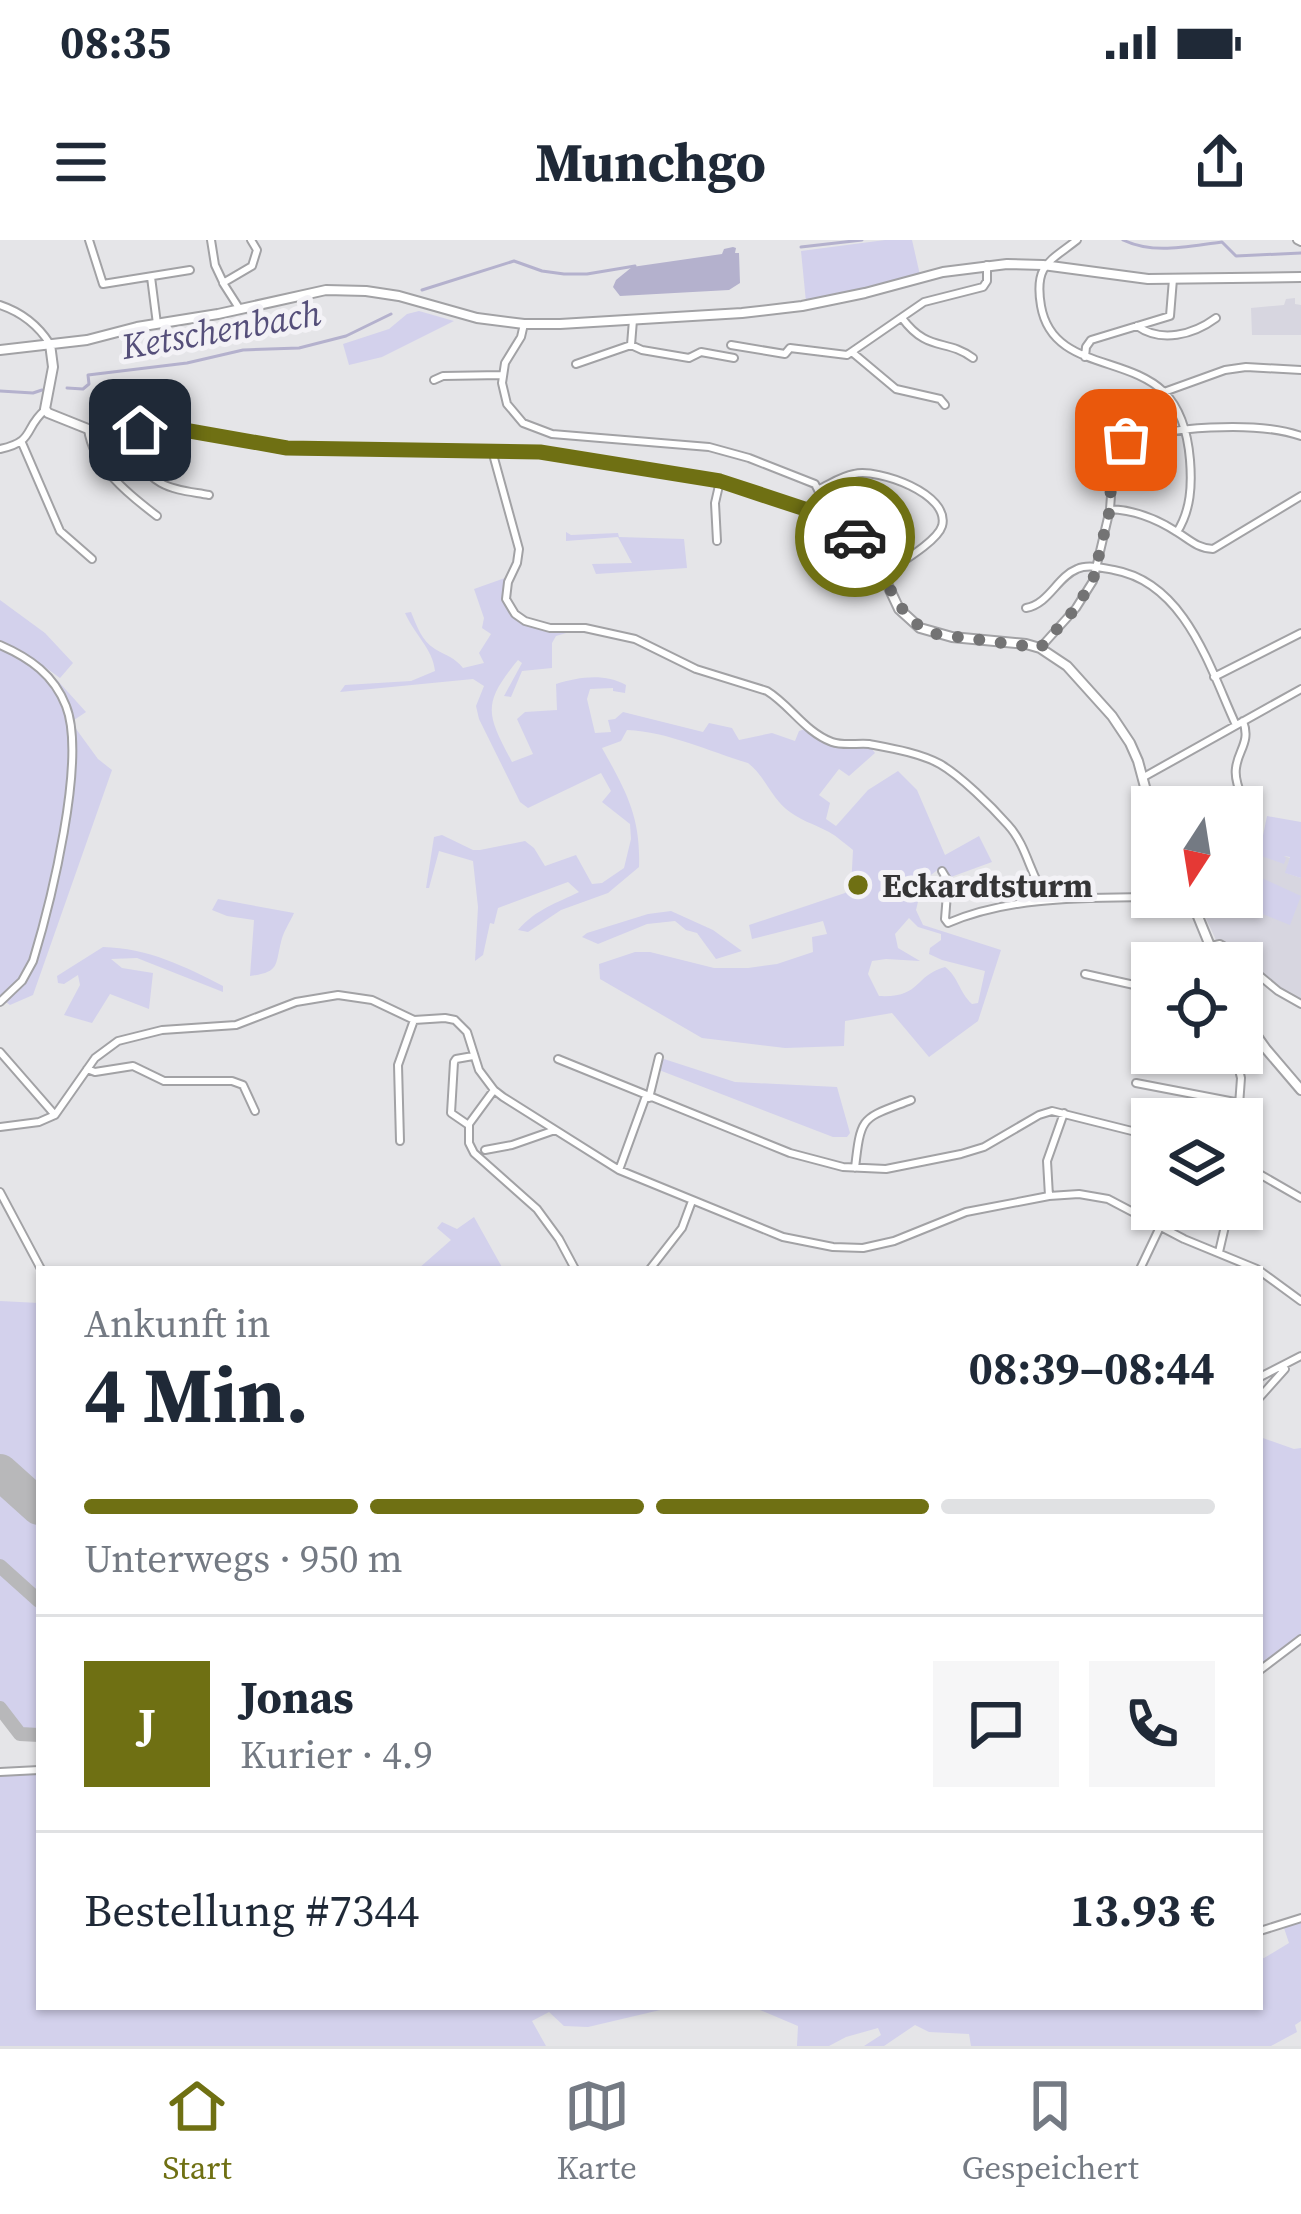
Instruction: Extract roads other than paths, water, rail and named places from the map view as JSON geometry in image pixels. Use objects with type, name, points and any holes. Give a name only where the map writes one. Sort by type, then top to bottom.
[{"type":"street","points":[[89,240],[103,284],[190,270]]},
{"type":"street","points":[[211,240],[215,265],[240,309]]},
{"type":"street","points":[[224,283],[253,266],[257,250],[251,240]]},
{"type":"street","points":[[1077,240],[1043,266],[1038,284],[1044,319],[1067,348],[1147,379],[1175,406],[1186,431],[1191,487],[1178,532]]},
{"type":"street","points":[[1066,249],[1063,261],[1070,269]]},
{"type":"street","points":[[730,345],[784,354],[790,348],[844,356],[854,353],[924,302],[983,287],[987,266]]},
{"type":"street","points":[[0,350],[94,339],[326,290],[384,294],[477,318],[524,324],[802,306],[987,266],[1043,266],[1134,278],[1301,278]]},
{"type":"street","points":[[151,277],[158,324]]},
{"type":"street","points":[[1084,357],[1089,341],[1170,316],[1173,279]]},
{"type":"street","points":[[0,305],[21,314],[44,334],[53,368],[45,410],[31,432],[22,442],[0,449]]},
{"type":"street","points":[[902,318],[926,341],[973,358]]},
{"type":"street","points":[[1137,326],[1152,335],[1168,336],[1216,318]]},
{"type":"street","points":[[632,345],[633,320]]},
{"type":"street","points":[[524,324],[502,375],[507,404],[523,423],[551,434],[710,446],[814,484],[819,489],[814,512]]},
{"type":"street","points":[[576,364],[632,345],[689,358],[701,352],[734,358]]},
{"type":"street","points":[[854,353],[896,389],[940,399],[945,405]]},
{"type":"street","points":[[1163,392],[1225,370],[1301,370]]},
{"type":"street","points":[[434,380],[502,375]]},
{"type":"street","points":[[45,410],[88,429],[184,430],[287,448],[540,452],[720,481],[814,512],[839,525],[874,556],[899,609],[912,623],[927,632],[1040,648],[1067,666],[1130,743],[1144,786]]},
{"type":"street","points":[[1040,648],[1085,597],[1097,568],[1118,444],[1186,431],[1254,426],[1301,436]]},
{"type":"street","points":[[88,429],[92,447],[104,465],[157,516]]},
{"type":"street","points":[[116,430],[158,481],[209,495]]},
{"type":"street","points":[[22,442],[60,531],[92,559]]},
{"type":"street","points":[[495,451],[518,549],[506,592],[514,614],[536,626],[585,628],[646,643],[677,661],[767,691],[832,742],[870,745],[934,761],[1008,825],[1047,898]]},
{"type":"street","points":[[819,489],[863,473],[904,481],[936,503],[943,518],[939,532],[884,574]]},
{"type":"street","points":[[717,541],[715,503],[720,481]]},
{"type":"street","points":[[1110,509],[1142,514],[1201,548],[1216,548],[1301,496]]},
{"type":"street","points":[[1026,608],[1036,606],[1083,566],[1136,576],[1162,596],[1193,631],[1213,666],[1214,677],[1247,729],[1235,769],[1240,786]]},
{"type":"street","points":[[1214,677],[1301,633]]},
{"type":"street","points":[[0,646],[45,672],[59,692],[70,722],[72,775],[33,961],[22,981],[0,1002]]},
{"type":"street","points":[[1142,778],[1301,689]]},
{"type":"street","points":[[942,872],[948,880],[944,920],[948,923],[994,907],[1047,898],[1131,897]]},
{"type":"street","points":[[1085,974],[1131,984]]},
{"type":"street","points":[[1263,979],[1301,1004]]},
{"type":"street","points":[[0,1127],[39,1122],[55,1114],[100,1054],[126,1038],[162,1030],[236,1025],[322,996],[364,998],[414,1020],[455,1020],[467,1032],[479,1070],[494,1090],[619,1170],[783,1237],[853,1248],[894,1240],[966,1212],[1049,1196],[1081,1194],[1108,1199],[1131,1211]]},
{"type":"street","points":[[400,1141],[398,1066],[414,1020]]},
{"type":"street","points":[[1263,1045],[1301,1090]]},
{"type":"street","points":[[0,1052],[55,1114]]},
{"type":"street","points":[[469,1124],[453,1116],[451,1109],[454,1060],[473,1056]]},
{"type":"street","points":[[619,1170],[659,1057]]},
{"type":"street","points":[[558,1059],[802,1157],[855,1168],[903,1167],[961,1154],[1052,1112],[1131,1131]]},
{"type":"street","points":[[87,1069],[133,1066],[164,1081],[232,1081],[243,1085],[255,1111]]},
{"type":"street","points":[[1136,1083],[1214,1098]]},
{"type":"street","points":[[494,1090],[469,1124],[469,1143],[537,1209],[573,1266]]},
{"type":"street","points":[[855,1168],[859,1133],[866,1120],[911,1100]]},
{"type":"street","points":[[1049,1196],[1047,1161],[1067,1114]]},
{"type":"street","points":[[479,1151],[555,1130]]},
{"type":"street","points":[[1263,1176],[1301,1198]]},
{"type":"street","points":[[0,1192],[39,1266]]},
{"type":"street","points":[[653,1266],[677,1237],[692,1201]]},
{"type":"street","points":[[1141,1266],[1159,1230]]},
{"type":"street","points":[[1167,1230],[1249,1266]]},
{"type":"street","points":[[1219,1252],[1224,1230]]},
{"type":"street","points":[[1263,1274],[1301,1301]]},
{"type":"street","points":[[1263,1376],[1301,1356]]},
{"type":"street","points":[[1263,1394],[1287,1366]]},
{"type":"street","points":[[1263,1668],[1301,1640]]},
{"type":"street","points":[[0,1772],[36,1770]]},
{"type":"street","points":[[1263,1930],[1301,1918]]},
{"type":"waterway","name":"Ketschenbach","points":[[801,247],[862,240]]},
{"type":"waterway","name":"Ketschenbach","points":[[1123,240],[1159,248],[1222,242],[1236,256],[1301,253]]},
{"type":"waterway","name":"Ketschenbach","points":[[422,290],[514,261],[564,274],[635,266]]},
{"type":"waterway","name":"Ketschenbach","points":[[67,388],[83,389],[89,384],[88,375],[187,363],[243,350],[299,348],[346,336],[391,314]]},
{"type":"waterway","name":"Ketschenbach","points":[[0,391],[42,390]]},
{"type":"place","name":"Eckardtsturm","points":[[858,885]]}]
